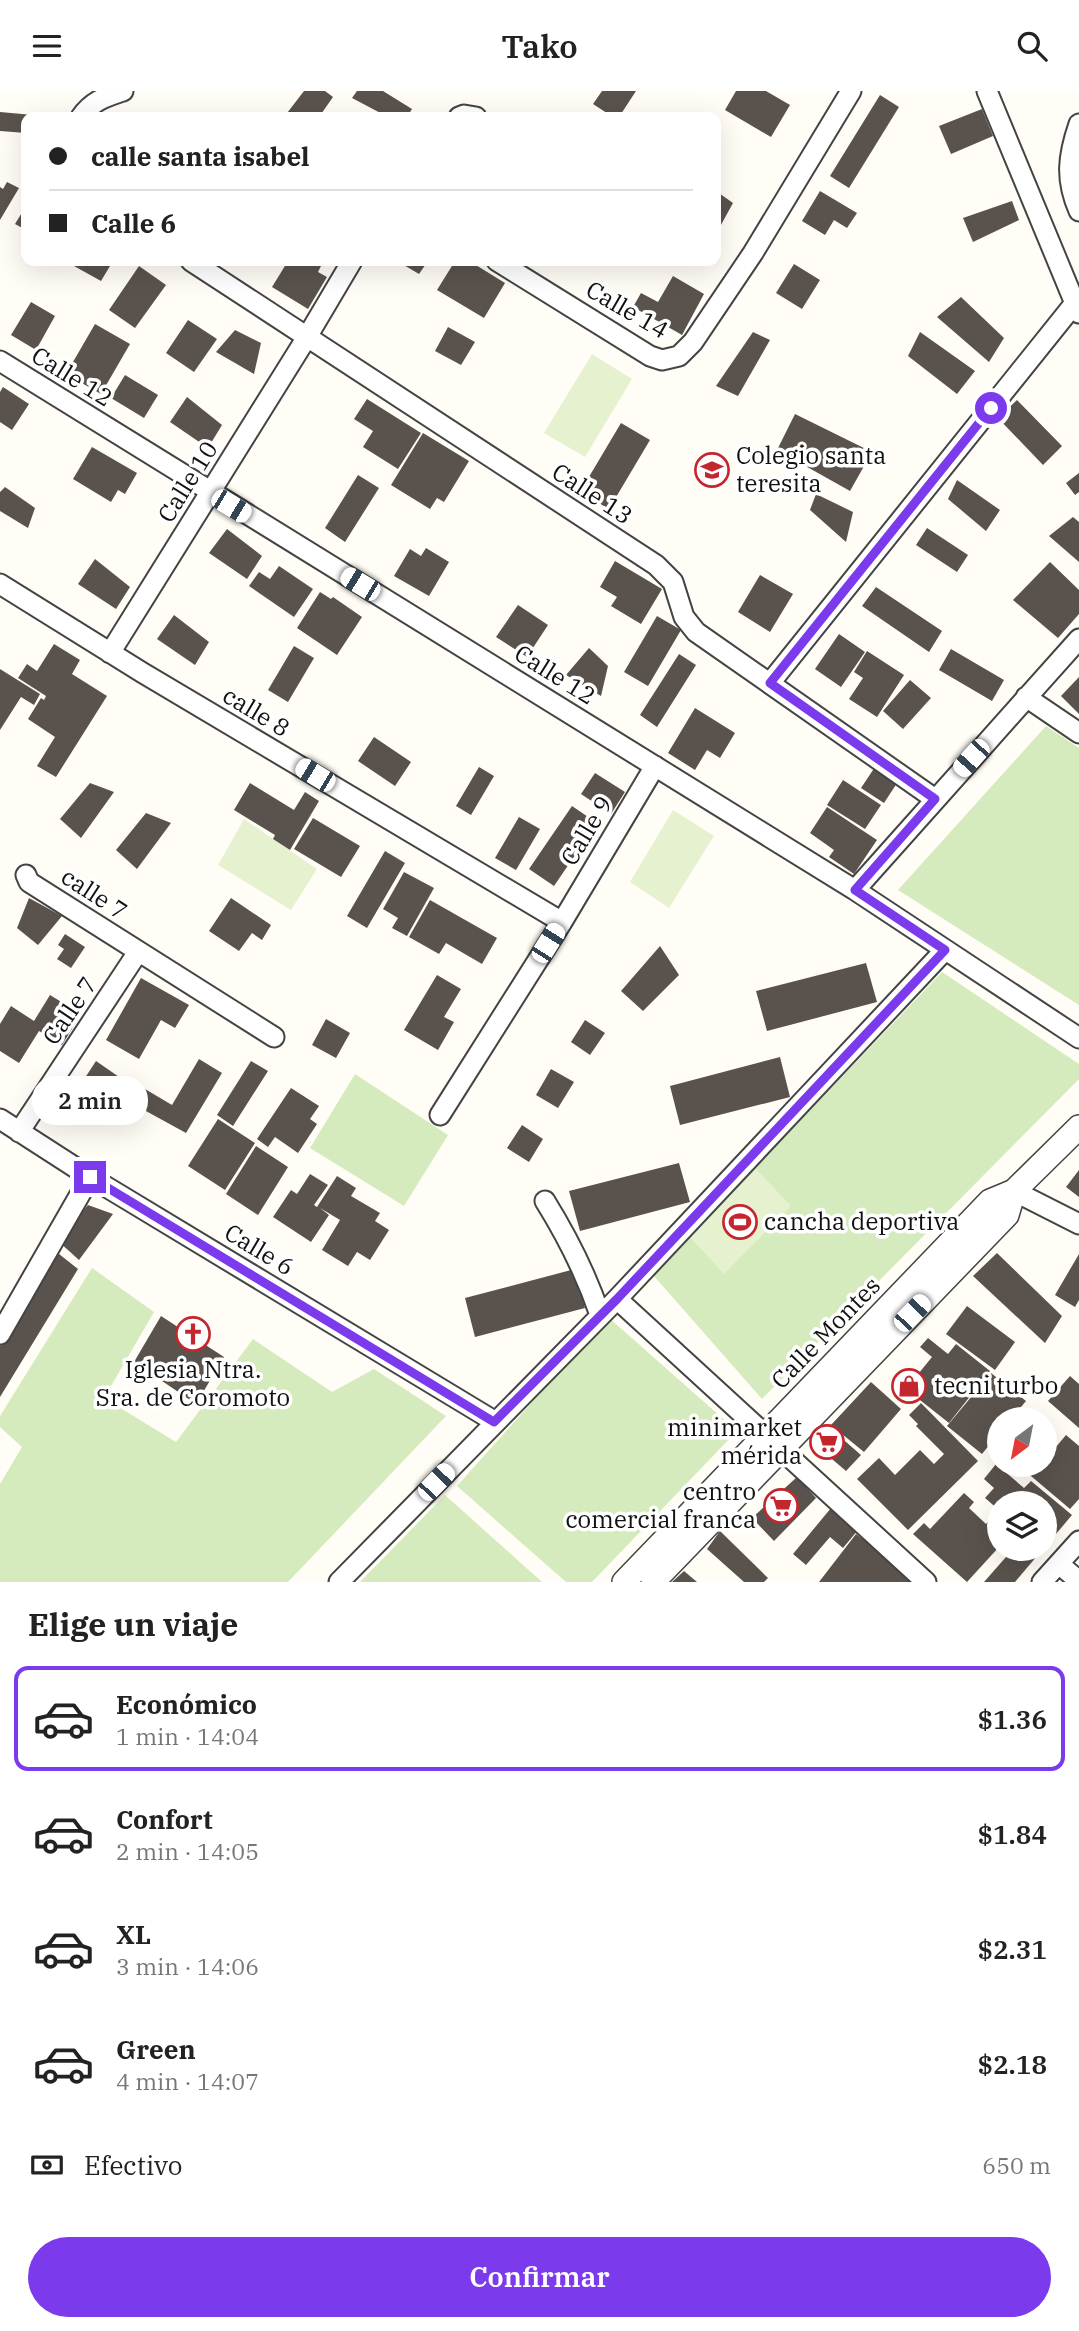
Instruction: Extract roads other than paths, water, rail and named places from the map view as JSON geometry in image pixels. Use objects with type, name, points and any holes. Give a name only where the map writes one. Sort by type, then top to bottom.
[{"type":"street","points":[[84,112],[89,105],[123,91]]},
{"type":"street","name":"Calle 14","points":[[505,266],[650,356],[662,360],[679,356],[694,342],[753,253],[851,91]]},
{"type":"street","points":[[770,683],[1077,308],[987,91]]},
{"type":"street","points":[[1079,124],[1068,161],[1071,193],[1079,211]]},
{"type":"street","name":"Calle 13","points":[[199,266],[656,565],[673,582],[684,617],[696,632],[935,799]]},
{"type":"street","points":[[307,337],[349,266]]},
{"type":"street","name":"Calle 10","points":[[110,653],[307,337]]},
{"type":"street","name":"Calle 12","points":[[0,361],[855,890],[1079,1038]]},
{"type":"street","name":"calle 8","points":[[0,584],[110,653],[562,922]]},
{"type":"street","points":[[855,890],[1079,639]]},
{"type":"street","points":[[1026,697],[1079,733]]},
{"type":"street","name":"Calle 9","points":[[440,1115],[562,922],[655,766]]},
{"type":"street","name":"calle 7","points":[[26,875],[29,881],[274,1037]]},
{"type":"street","points":[[339,1582],[617,1299],[945,950]]},
{"type":"street","name":"Calle 7","points":[[19,1132],[138,952]]},
{"type":"street","name":"Calle 6","points":[[0,1119],[90,1177],[494,1422]]},
{"type":"street","name":"Calle Montes","points":[[624,1582],[1007,1215],[1014,1191],[1079,1127]]},
{"type":"street","points":[[0,1333],[90,1177]]},
{"type":"street","points":[[1014,1191],[1079,1224]]},
{"type":"street","points":[[545,1201],[585,1273],[600,1315]]},
{"type":"street","points":[[617,1299],[926,1582]]},
{"type":"street","name":"Calle Montes","points":[[653,1582],[772,1442]]},
{"type":"street","points":[[1042,1582],[1079,1541]]},
{"type":"street","points":[[1059,1564],[1079,1581]]},
{"type":"place","name":"Colegio santa teresita","points":[[712,470]]},
{"type":"place","name":"cancha deportiva","points":[[740,1222]]},
{"type":"place","name":"Iglesia Ntra. Sra. de Coromoto","points":[[193,1334]]},
{"type":"place","name":"tecni turbo","points":[[909,1386]]},
{"type":"place","name":"minimarket mérida","points":[[827,1442]]},
{"type":"place","name":"centro comercial franca","points":[[781,1506]]}]
